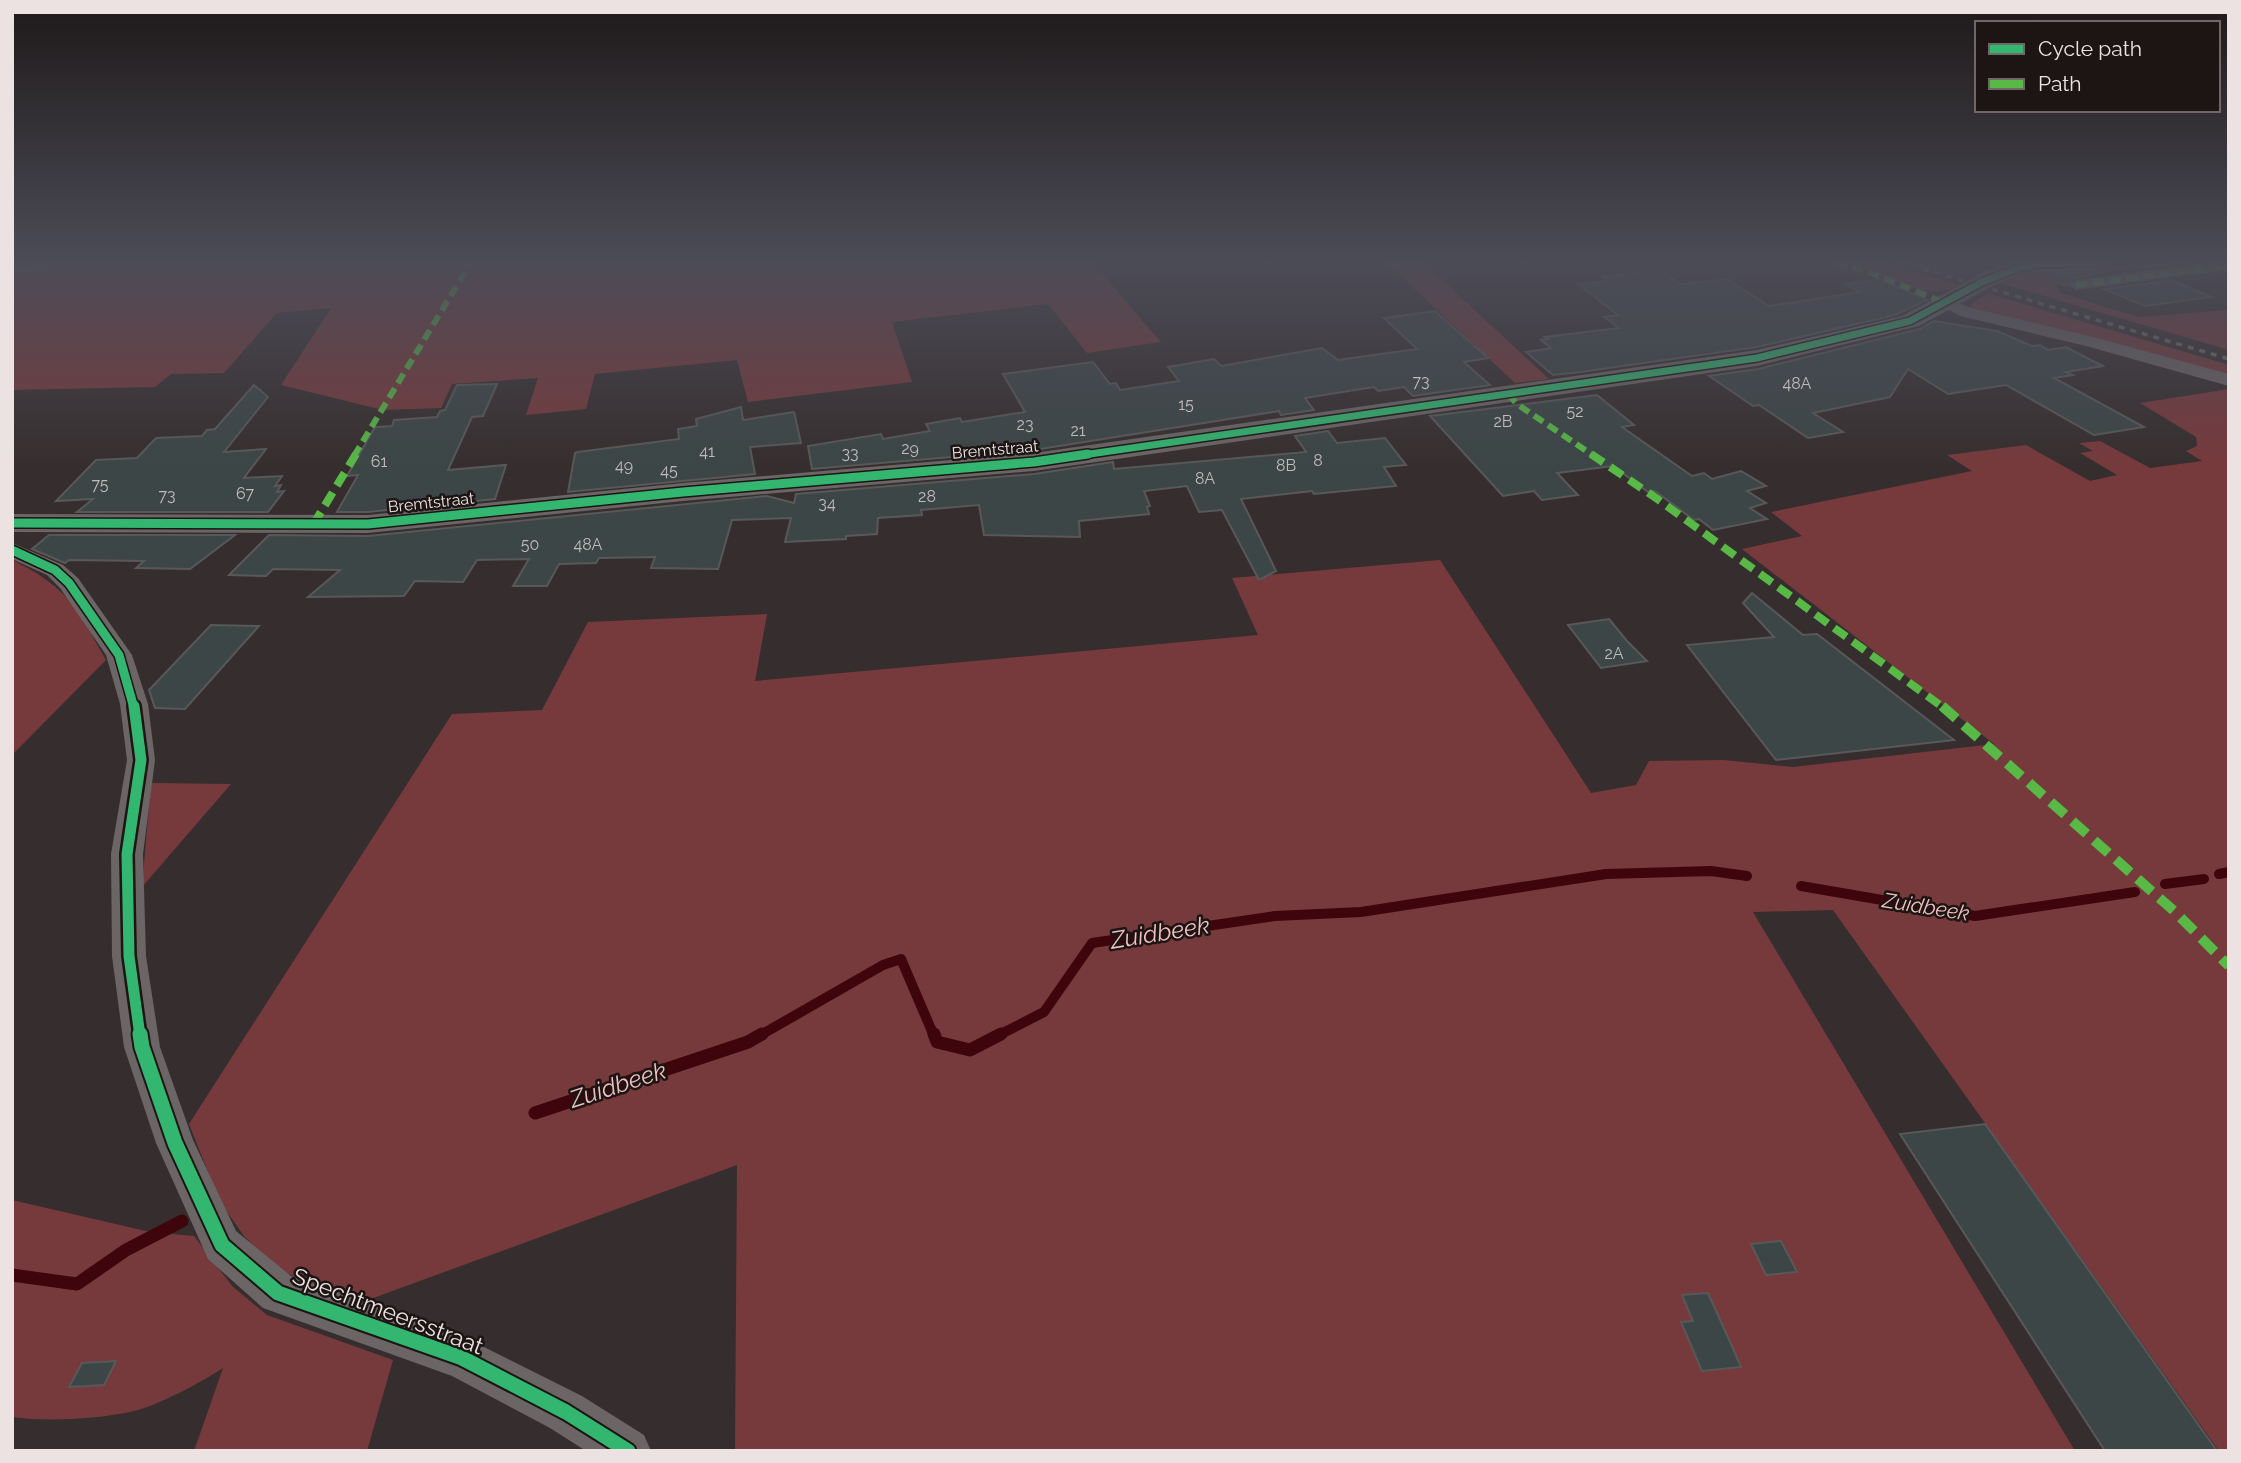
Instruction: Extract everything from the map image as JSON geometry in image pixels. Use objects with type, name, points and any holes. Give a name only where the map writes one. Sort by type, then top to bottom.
[{"type":"street","name":"Bremtstraat","points":[[12,523],[368,524],[683,492],[1034,462],[1757,358],[1872,330]]},
{"type":"street","points":[[2042,330],[2229,380]]},
{"type":"street","name":"Spechtmeersstraat","points":[[12,550],[55,570],[69,583],[119,655],[134,704],[141,760],[127,854],[128,943],[142,1047],[174,1143],[222,1245],[278,1293],[462,1358],[566,1412],[628,1451]]},
{"type":"shaded area","points":[[12,330],[262,330],[224,373],[171,374],[155,387],[12,390]]},
{"type":"shaded area","points":[[317,330],[895,330],[912,382],[748,402],[737,360],[595,374],[586,409],[526,415],[538,378],[452,384],[441,408],[383,410],[281,385]]},
{"type":"shaded area","points":[[1069,330],[1151,330],[1161,342],[1087,353]]},
{"type":"shaded area","points":[[1459,330],[1497,330],[1549,379],[1515,383]]},
{"type":"shaded area","points":[[2048,330],[2112,330],[2229,365],[2229,378]]},
{"type":"shaded area","points":[[2161,330],[2229,330],[2229,350]]},
{"type":"shaded area","points":[[2229,389],[2229,1451],[2219,1451],[1833,910],[1753,912],[2075,1451],[735,1451],[737,1165],[365,1301],[319,1290],[276,1267],[244,1236],[220,1202],[189,1124],[452,714],[542,710],[588,622],[767,614],[755,681],[1258,635],[1232,578],[1440,560],[1591,793],[1636,785],[1649,761],[1723,760],[1793,767],[1994,744],[1742,549],[1802,536],[1771,512],[1972,471],[1947,455],[2026,445],[2090,481],[2117,475],[2080,453],[2093,451],[2079,443],[2100,441],[2150,468],[2202,461],[2186,451],[2197,446],[2196,437],[2140,403]]},
{"type":"shaded area","points":[[12,560],[59,590],[87,626],[106,660],[12,755]]},
{"type":"shaded area","points":[[151,783],[231,784],[142,887],[150,795]]},
{"type":"shaded area","points":[[12,1200],[150,1232],[194,1236],[232,1286],[267,1315],[393,1360],[367,1451],[194,1451],[223,1368],[165,1400],[130,1412],[71,1419],[12,1417]]},
{"type":"building","points":[[1397,330],[1457,330],[1488,358],[1464,362],[1490,385],[1413,396],[1404,387],[1378,391],[1374,387],[1305,398],[1314,410],[1281,415],[1279,411],[1034,450],[812,469],[808,446],[881,434],[883,439],[930,431],[926,424],[960,418],[962,422],[1025,412],[1003,374],[1093,362],[1110,384],[1116,383],[1120,390],[1179,381],[1168,367],[1214,359],[1221,366],[1322,348],[1338,360],[1417,349]]},
{"type":"building","points":[[1600,330],[1829,330],[1757,347],[1553,375],[1526,352],[1551,348],[1541,340],[1548,339],[1545,337]]},
{"type":"building","points":[[1915,330],[1992,330],[2048,350],[2066,347],[2103,366],[2066,372],[2073,375],[2054,378],[2144,427],[2094,435],[2006,385],[1948,394],[1908,369],[1890,397],[1813,413],[1843,432],[1808,438],[1709,376],[1758,369]]},
{"type":"building","points":[[497,384],[483,416],[472,417],[448,470],[506,465],[495,499],[368,512],[337,512],[358,475],[347,476],[375,427],[392,426],[394,420],[437,417],[440,411],[445,410],[457,385]]},
{"type":"building","points":[[254,385],[268,397],[224,452],[266,449],[244,478],[282,476],[275,486],[281,485],[277,492],[284,491],[268,512],[77,512],[93,499],[56,501],[96,460],[137,458],[156,438],[202,436],[207,430],[215,429]]},
{"type":"building","points":[[1597,395],[1634,425],[1622,427],[1692,476],[1704,473],[1712,479],[1741,471],[1766,486],[1747,491],[1766,503],[1750,508],[1767,519],[1713,530],[1699,519],[1694,520],[1655,491],[1648,492],[1613,466],[1557,473],[1578,495],[1542,500],[1534,491],[1503,496],[1430,416]]},
{"type":"building","points":[[741,407],[743,420],[794,412],[801,443],[750,447],[755,474],[568,492],[575,453],[679,439],[678,429],[697,426],[696,419]]},
{"type":"building","points":[[1328,431],[1337,443],[1385,438],[1406,465],[1384,467],[1396,486],[1241,499],[1276,571],[1259,580],[1222,510],[1199,512],[1187,486],[1144,491],[1150,506],[1147,507],[1149,514],[1079,521],[1080,537],[984,535],[979,505],[921,510],[922,515],[878,518],[877,534],[846,536],[846,539],[785,542],[791,518],[732,520],[718,569],[651,568],[655,557],[599,558],[596,563],[559,564],[547,586],[513,586],[529,559],[477,560],[463,582],[415,581],[404,596],[308,597],[340,570],[273,569],[266,576],[229,575],[269,535],[368,536],[767,496],[794,503],[796,494],[1034,474],[1113,462],[1114,469],[1306,452],[1295,436]]},
{"type":"building","points":[[49,535],[235,535],[190,569],[136,568],[144,561],[69,560],[65,563],[32,549]]},
{"type":"building","points":[[1752,593],[1803,635],[1817,634],[1954,740],[1776,760],[1687,645],[1774,637],[1743,603]]},
{"type":"building","points":[[1609,619],[1647,661],[1601,668],[1568,625]]},
{"type":"building","points":[[211,625],[259,626],[185,709],[155,708],[149,690]]},
{"type":"building","points":[[1985,1124],[2217,1451],[2105,1451],[1900,1134]]},
{"type":"building","points":[[1781,1241],[1797,1272],[1766,1275],[1751,1244]]},
{"type":"building","points":[[1708,1293],[1741,1367],[1702,1371],[1681,1322],[1693,1321],[1682,1295]]},
{"type":"building","points":[[116,1361],[104,1385],[69,1387],[82,1363]]},
{"type":"waterway","name":"Zuidbeek","points":[[997,1036],[1044,1012],[1092,943],[1275,916],[1361,912],[1606,874],[1711,871],[1747,876]]},
{"type":"waterway","name":"Zuidbeek","points":[[2219,874],[2229,872]]},
{"type":"waterway","name":"Zuidbeek","points":[[2165,884],[2204,879]]},
{"type":"waterway","name":"Zuidbeek","points":[[1801,886],[1975,916],[2135,892]]},
{"type":"waterway","name":"Zuidbeek","points":[[759,1036],[883,965],[901,959],[934,1036]]},
{"type":"waterway","name":"Zuidbeek","points":[[535,1113],[748,1042],[762,1034]]},
{"type":"waterway","name":"Zuidbeek","points":[[934,1034],[937,1042],[970,1050],[1001,1034]]},
{"type":"waterway","name":"Zuidbeek","points":[[12,1275],[77,1284],[126,1250],[182,1221]]},
{"type":"railway","points":[[2132,330],[2229,359]]},
{"type":"marked path","points":[[313,525],[430,330]]},
{"type":"marked path","points":[[1508,394],[1517,404],[1656,498],[1941,705],[2174,911],[2229,966]]},
{"type":"cycle path","points":[[12,523],[368,524],[683,492],[1034,462],[1757,358],[1872,330]]},
{"type":"cycle path","points":[[12,550],[55,570],[69,583],[119,655],[134,704],[141,760],[127,854],[129,956],[142,1047],[175,1143],[222,1245],[278,1293],[462,1358],[566,1412],[628,1451]]}]
